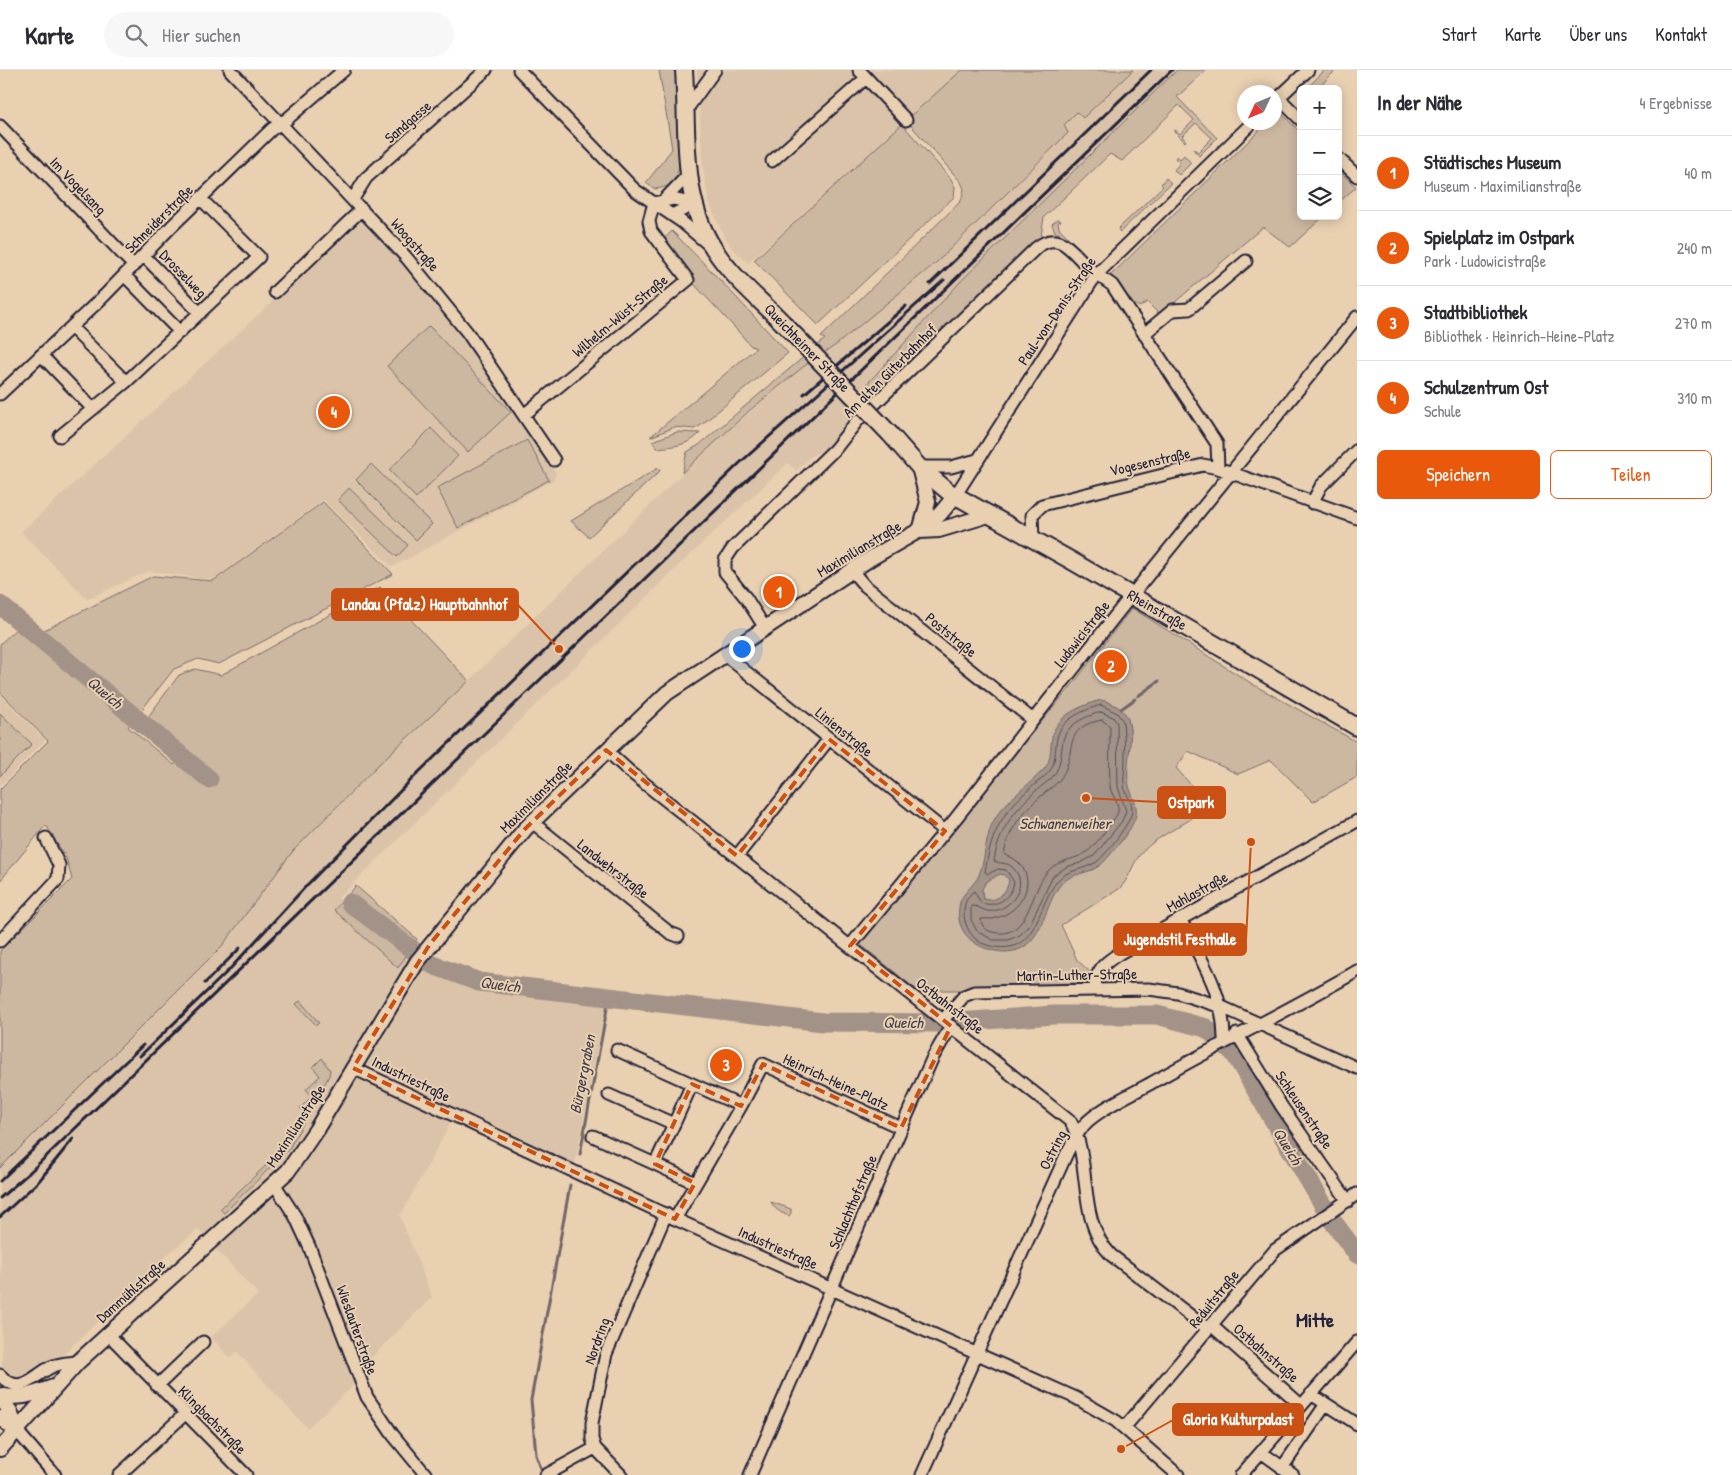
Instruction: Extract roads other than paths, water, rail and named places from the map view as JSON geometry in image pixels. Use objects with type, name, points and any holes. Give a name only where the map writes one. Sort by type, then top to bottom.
[{"type":"main road","name":"Queichheimer Straße","points":[[684,70],[690,174],[695,204],[713,248],[721,259],[890,434],[919,467],[940,486],[955,496]]},
{"type":"main road","name":"Rheinstraße","points":[[955,496],[1033,539],[1357,727]]},
{"type":"street","name":"Woogstraße","points":[[230,70],[406,257],[456,318],[525,414],[554,460]]},
{"type":"street","name":"Schneiderstraße","points":[[0,394],[125,276],[200,198],[280,124],[344,70]]},
{"type":"street","name":"Sandgasse","points":[[353,199],[366,178],[486,70]]},
{"type":"street","points":[[519,70],[631,185],[660,201],[672,215],[713,248]]},
{"type":"street","points":[[687,109],[715,70]]},
{"type":"street","points":[[1282,95],[1308,70]]},
{"type":"street","points":[[772,161],[862,74],[906,120]]},
{"type":"street","points":[[1282,104],[1297,117]]},
{"type":"street","name":"Im Vogelsang","points":[[0,126],[134,266]]},
{"type":"street","name":"Paul-von-Denis-Straße","points":[[955,496],[1096,275],[1245,130]]},
{"type":"street","points":[[1342,162],[1357,176]]},
{"type":"street","points":[[660,201],[690,174]]},
{"type":"street","name":"Drosselweg","points":[[60,436],[126,382],[259,258],[200,198]]},
{"type":"street","points":[[660,201],[684,200],[695,204]]},
{"type":"street","name":"Wilhelm-Wüst-Straße","points":[[525,414],[688,280],[650,231],[649,222],[660,201]]},
{"type":"street","points":[[672,215],[695,204]]},
{"type":"street","points":[[275,292],[362,209]]},
{"type":"street","name":"Am alten Güterbahnhof","points":[[765,628],[746,598],[726,575],[724,565],[733,548],[835,449],[858,420],[1036,248],[1046,242],[1060,242],[1096,275]]},
{"type":"street","name":"Drosselweg","points":[[144,256],[200,313]]},
{"type":"street","points":[[1144,334],[1173,310],[1188,308],[1246,261]]},
{"type":"street","points":[[1096,275],[1112,285],[1217,444],[1218,468]]},
{"type":"street","points":[[125,276],[180,332]]},
{"type":"street","name":"Ludowicistraße","points":[[850,946],[945,831],[1357,317]]},
{"type":"street","points":[[71,327],[126,382]]},
{"type":"street","points":[[41,355],[93,409]]},
{"type":"street","points":[[1312,504],[1316,492],[1357,450]]},
{"type":"street","points":[[920,532],[928,502],[919,467],[950,467],[977,460]]},
{"type":"street","name":"Vogesenstraße","points":[[1033,539],[1032,515],[1038,507],[1194,466],[1218,468],[1312,504],[1357,518]]},
{"type":"street","name":"Maximilianstraße","points":[[275,1185],[288,1171],[308,1143],[407,977],[430,944],[509,846],[532,822],[667,693],[852,571],[920,532],[940,514],[955,496]]},
{"type":"street","name":"Maximilianstraße","points":[[920,532],[939,530],[989,514]]},
{"type":"street","name":"Poststraße","points":[[852,571],[864,585],[1033,720]]},
{"type":"street","name":"Linienstraße","points":[[725,655],[945,831]]},
{"type":"street","points":[[737,856],[829,739]]},
{"type":"street","name":"Ostbahnstraße","points":[[606,750],[629,771],[1068,1120],[1076,1136],[1091,1220],[1096,1234],[1106,1250],[1209,1327],[1301,1404]]},
{"type":"street","name":"Mahlastraße","points":[[1095,990],[1096,974],[1102,966],[1127,948],[1357,821]]},
{"type":"street","name":"Landwehrstraße","points":[[532,822],[664,928],[678,936]]},
{"type":"street","points":[[0,941],[56,883],[59,865],[46,838]]},
{"type":"street","points":[[1180,919],[1213,981],[1231,1038]]},
{"type":"street","name":"Ostring","points":[[922,1475],[1076,1136],[1094,1117],[1205,1052],[1259,1024],[1283,1014],[1357,970]]},
{"type":"street","name":"Martin-Luther-Straße","points":[[947,1023],[964,996],[974,992],[1149,989],[1189,995],[1222,1007],[1357,1068]]},
{"type":"street","name":"Schlachthofstraße","points":[[750,1475],[947,1023]]},
{"type":"street","name":"Schleusenstraße","points":[[1231,1038],[1349,1200]]},
{"type":"street","points":[[616,1050],[741,1106]]},
{"type":"street","name":"Heinrich-Heine-Platz","points":[[741,1106],[763,1064],[901,1128]]},
{"type":"street","name":"Industriestraße","points":[[353,1068],[671,1216],[1076,1398],[1108,1415],[1178,1475]]},
{"type":"street","points":[[655,1164],[692,1084]]},
{"type":"street","points":[[609,1095],[674,1124]]},
{"type":"street","name":"Nordring","points":[[595,1448],[591,1430],[604,1360],[671,1216],[695,1183],[741,1106]]},
{"type":"street","points":[[593,1136],[695,1183]]},
{"type":"street","name":"Dammühlstraße","points":[[0,1450],[54,1386],[78,1362],[275,1185]]},
{"type":"street","name":"Wieslauterstraße","points":[[275,1185],[300,1226],[309,1246],[367,1398],[393,1435],[426,1475]]},
{"type":"street","name":"Reduitstraße","points":[[1124,1428],[1276,1250],[1349,1200]]},
{"type":"street","name":"Klingbachstraße","points":[[108,1334],[246,1475]]},
{"type":"street","name":"Klingbachstraße","points":[[157,1386],[203,1342]]},
{"type":"street","points":[[1241,1475],[1357,1342]]},
{"type":"street","points":[[0,1375],[9,1382],[20,1384],[33,1381],[53,1366],[78,1362]]},
{"type":"street","points":[[0,1396],[24,1397],[54,1386]]},
{"type":"street","name":"Ostbahnstraße","points":[[1311,1394],[1357,1424]]},
{"type":"street","points":[[0,1396],[10,1411],[17,1431]]},
{"type":"street","points":[[1282,1468],[1326,1404]]},
{"type":"street","points":[[119,1475],[185,1414]]},
{"type":"street","points":[[0,1418],[17,1431],[55,1475]]},
{"type":"street","points":[[549,1474],[595,1448],[621,1475]]},
{"type":"street","points":[[1261,1452],[1293,1475]]},
{"type":"water","name":"Schwanenweiher","points":[[1101,700],[1113,704],[1124,712],[1128,719],[1130,736],[1128,778],[1136,806],[1135,819],[1122,840],[1102,864],[1095,869],[1070,877],[1062,883],[1041,925],[1028,944],[1018,950],[1005,952],[985,948],[969,939],[960,923],[959,913],[962,898],[979,875],[991,826],[1011,799],[1047,766],[1050,758],[1052,737],[1059,723],[1071,712]],"holes":[[[1000,874],[1009,880],[1004,893],[997,898],[983,899],[982,889],[986,882]]]},
{"type":"waterway","name":"Queich","points":[[0,605],[209,779]]},
{"type":"waterway","points":[[1138,696],[1159,681]]},
{"type":"waterway","points":[[1121,709],[1135,699]]},
{"type":"waterway","name":"Queich","points":[[350,903],[433,965],[479,982],[823,1022],[944,1023],[1054,1015],[1157,1015],[1206,1028],[1234,1053],[1334,1223],[1357,1254]]},
{"type":"waterway","name":"Bürgergraben","points":[[580,1154],[609,998]]},
{"type":"waterway","points":[[543,1474],[536,1455],[531,1400],[570,1185]]},
{"type":"railway","points":[[930,284],[1151,70]]},
{"type":"railway","points":[[0,1198],[30,1172],[1172,70]]},
{"type":"railway","points":[[140,1056],[229,970],[308,884],[420,771],[742,461],[944,280]]},
{"type":"railway","points":[[804,394],[906,306]]},
{"type":"railway","points":[[205,983],[240,948]]},
{"type":"railway","points":[[0,1181],[143,1045]]},
{"type":"railway","points":[[0,1217],[38,1182],[73,1139]]},
{"type":"place","name":"Schulzentrum Ost","points":[[334,412]]},
{"type":"place","name":"Städtisches Museum","points":[[779,592]]},
{"type":"place","name":"Landau (Pfalz) Hauptbahnhof","points":[[559,649]]},
{"type":"place","name":"Spielplatz im Ostpark","points":[[1111,666]]},
{"type":"place","name":"Ostpark","points":[[1086,798]]},
{"type":"place","name":"Jugendstil Festhalle","points":[[1251,842]]},
{"type":"place","name":"Stadtbibliothek","points":[[726,1065]]},
{"type":"place","name":"Gloria Kulturpalast","points":[[1121,1449]]},
{"type":"district","name":"Mitte","points":[[1315,1320]]}]
